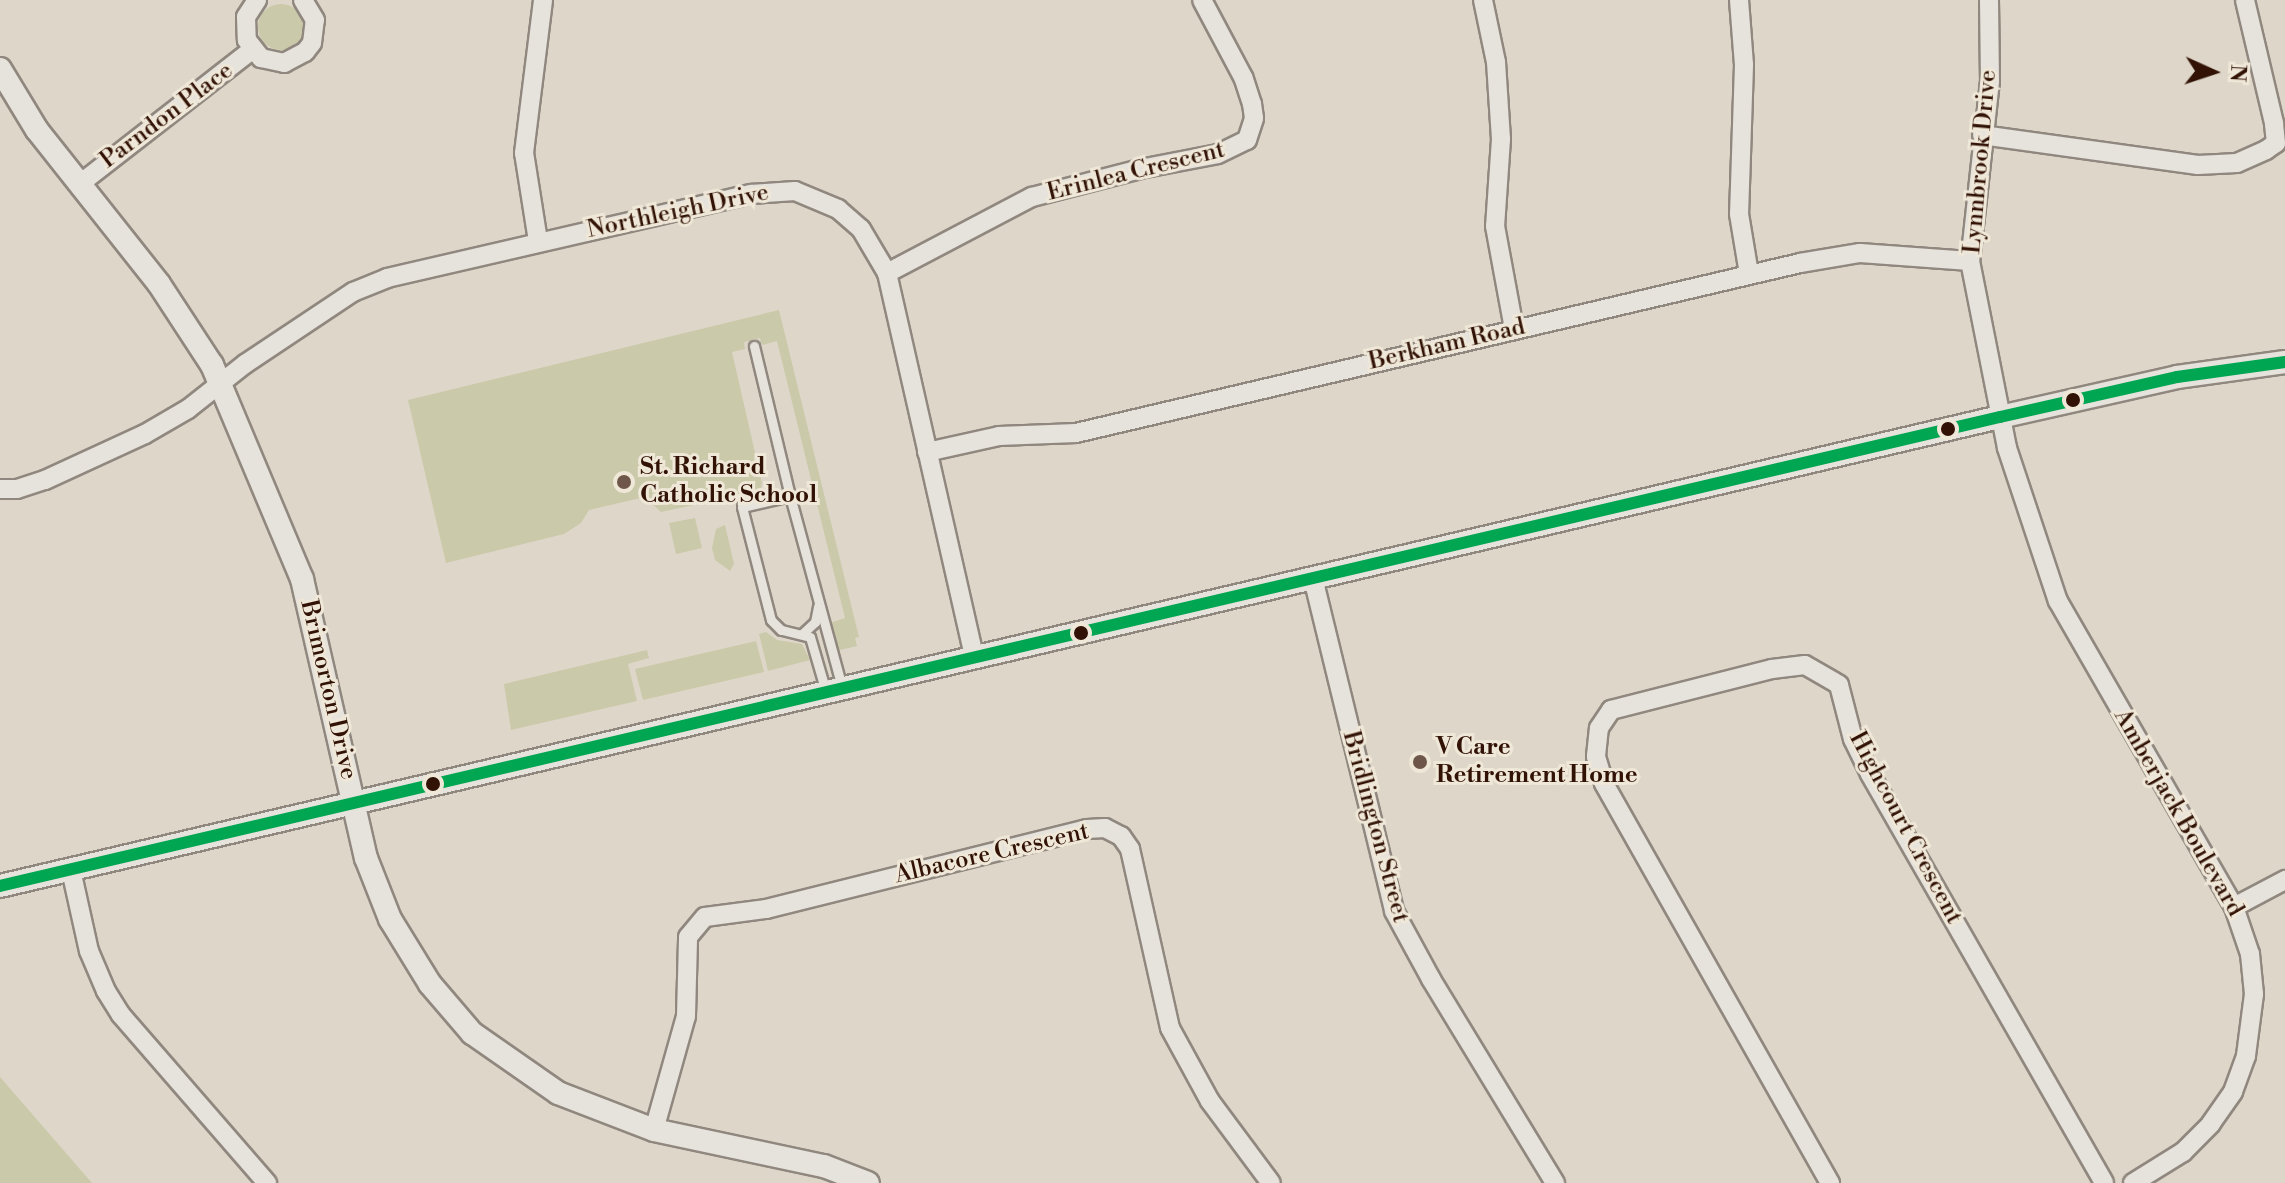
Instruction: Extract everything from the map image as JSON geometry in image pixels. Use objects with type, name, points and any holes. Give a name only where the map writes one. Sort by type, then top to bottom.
[{"type":"street","name":"Parndon Place","points":[[257,0],[246,17],[244,28],[252,50],[272,62],[284,63],[305,52],[315,31],[315,20],[303,0]]},
{"type":"street","points":[[538,241],[524,153],[543,0]]},
{"type":"street","name":"Erinlea Crescent","points":[[887,273],[1032,197],[1140,169],[1218,154],[1247,140],[1254,118],[1252,104],[1243,77],[1202,0]]},
{"type":"street","points":[[1483,0],[1496,62],[1501,139],[1495,226],[1514,329]]},
{"type":"street","points":[[1739,0],[1744,65],[1739,214],[1749,274]]},
{"type":"street","name":"Lynnbrook Drive","points":[[1989,0],[1990,81],[1970,261],[2000,417]]},
{"type":"street","points":[[1982,135],[2198,165],[2237,163],[2266,150],[2276,143],[2273,113],[2245,0]]},
{"type":"street","name":"Parndon Place","points":[[81,183],[252,50]]},
{"type":"street","name":"Brimorton Drive","points":[[0,69],[37,130],[81,183],[198,340],[302,579],[366,858],[390,919],[430,984],[472,1033],[558,1093],[654,1130],[824,1166],[868,1183]]},
{"type":"street","name":"Northleigh Drive","points":[[0,489],[17,489],[45,480],[145,434],[188,409],[353,292],[387,278],[751,194],[795,191],[838,209],[861,229],[887,273],[974,656]]},
{"type":"street","name":"Berkham Road","points":[[927,452],[999,436],[1076,433],[1749,274],[1860,253],[1970,261]]},
{"type":"street","points":[[0,886],[2000,417],[2177,377],[2285,362]]},
{"type":"street","name":"Amberjack Boulevard","points":[[2000,417],[2021,494],[2058,601],[2234,907],[2250,954],[2254,994],[2246,1056],[2233,1092],[2211,1124],[2183,1152],[2133,1183]]},
{"type":"street","name":"Bridlington Street","points":[[1313,578],[1394,911],[1547,1180]]},
{"type":"street","name":"Highcourt Crescent","points":[[1830,1183],[1604,783],[1596,756],[1599,728],[1611,710],[1772,669],[1805,665],[1839,685],[1853,739],[1870,774],[2104,1183]]},
{"type":"street","name":"Albacore Crescent","points":[[654,1130],[686,1016],[688,937],[705,917],[766,909],[1087,829],[1105,828],[1121,836],[1130,849],[1170,1028],[1210,1101],[1271,1183]]},
{"type":"street","points":[[71,870],[89,951],[106,991],[121,1015],[267,1183]]},
{"type":"street","points":[[2234,907],[2285,880]]},
{"type":"lane","points":[[754,346],[818,606],[834,690]]},
{"type":"lane","points":[[790,496],[742,507],[771,620],[781,630],[802,634],[814,643],[834,690]]},
{"type":"lane","points":[[802,634],[815,622],[818,606]]},
{"type":"green space","points":[[281,4],[297,11],[304,27],[297,43],[281,50],[265,43],[258,27],[265,11]]},
{"type":"green space","points":[[779,310],[859,637],[855,638],[857,646],[836,651],[830,623],[845,618],[777,341],[762,345],[760,338],[744,342],[745,349],[732,352],[762,483],[760,491],[661,512],[645,497],[589,510],[581,523],[564,534],[446,563],[408,400]]},
{"type":"green space","points":[[695,518],[702,548],[676,554],[669,523]]},
{"type":"green space","points":[[725,525],[734,564],[730,571],[715,560],[712,548],[716,529]]},
{"type":"green space","points":[[766,632],[777,640],[802,644],[810,660],[768,671],[759,634]]},
{"type":"green space","points":[[756,641],[764,672],[643,700],[635,669]]},
{"type":"green space","points":[[647,650],[649,658],[628,664],[637,701],[511,730],[504,684]]},
{"type":"green space","points":[[0,1077],[92,1183],[0,1183]]},
{"type":"transit line","points":[[0,886],[2000,417],[2177,377],[2285,362]]},
{"type":"place","name":"St. Richard Catholic School","points":[[624,482]]},
{"type":"place","name":"V Care Retirement Home","points":[[1420,762]]}]
